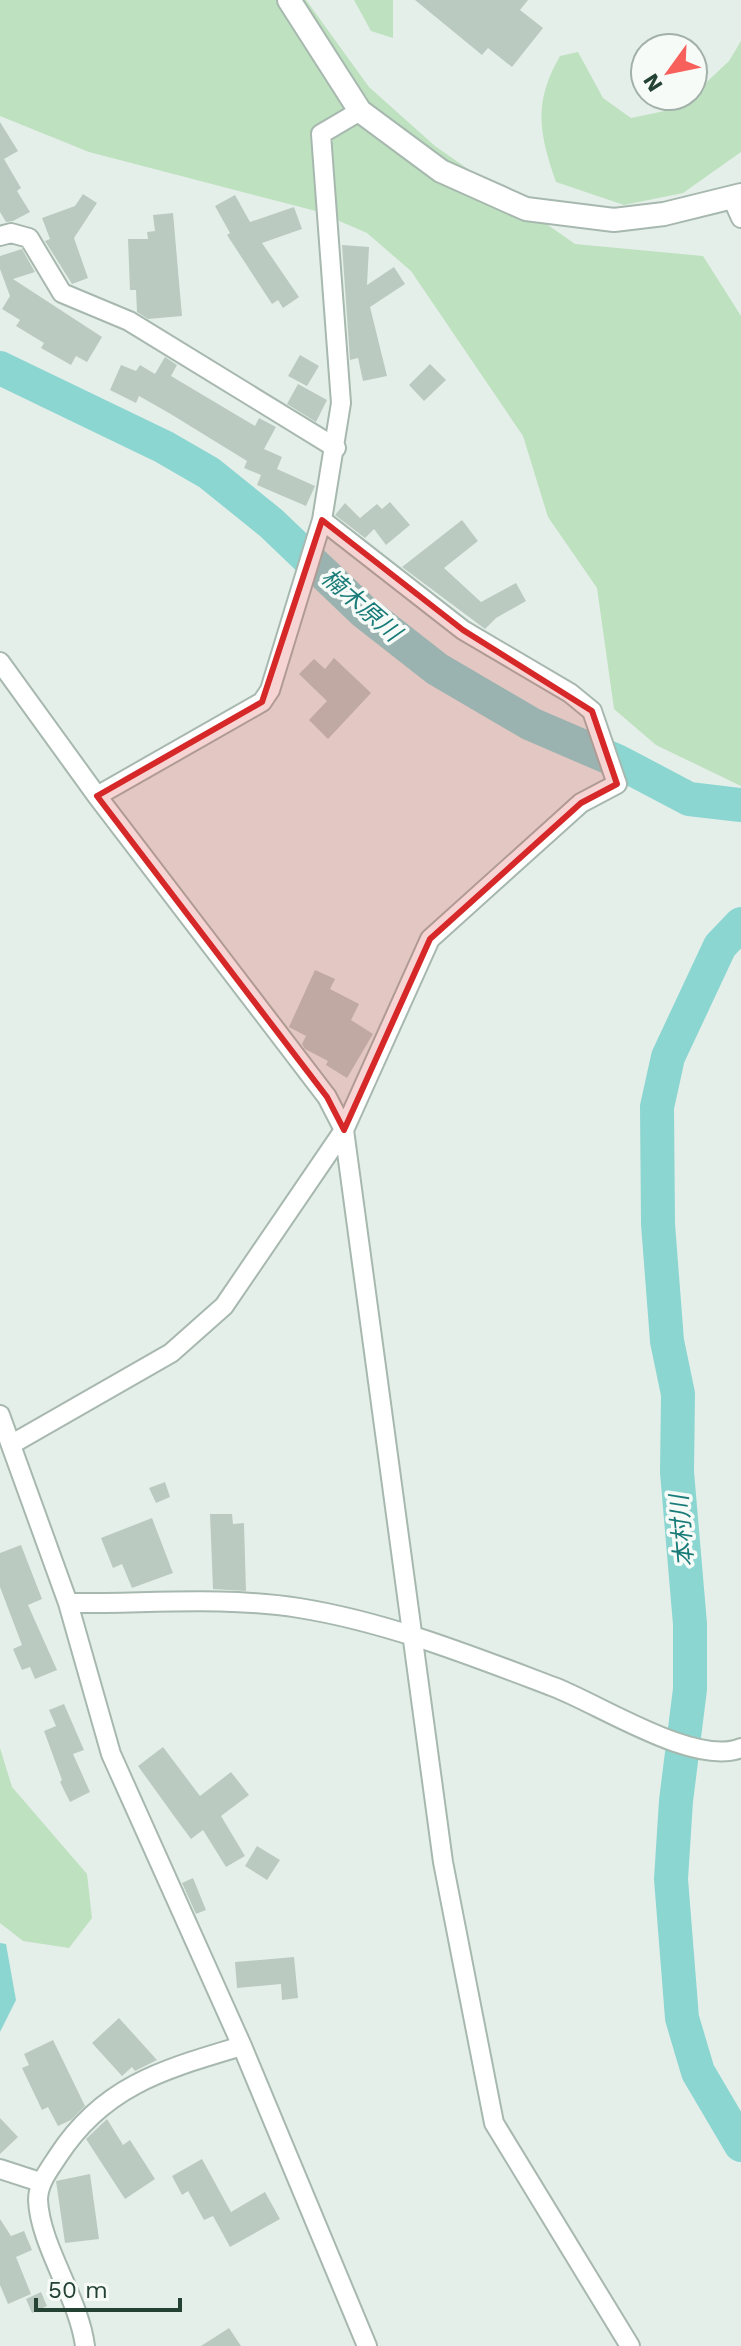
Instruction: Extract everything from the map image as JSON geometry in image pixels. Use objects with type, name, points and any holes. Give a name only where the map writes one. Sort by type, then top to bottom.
[{"type":"street","points":[[289,0],[360,111],[441,171],[526,209],[614,220],[738,204]]},
{"type":"street","points":[[97,796],[262,702],[270,690],[320,527],[336,448],[341,403],[321,134],[360,111]]},
{"type":"street","points":[[0,236],[11,233],[29,238],[62,293],[129,321],[336,448]]},
{"type":"street","points":[[12,1444],[171,1353],[224,1306],[344,1130],[430,939],[581,803],[617,784],[592,711],[570,693],[463,630],[320,527]]},
{"type":"street","points":[[0,662],[97,796],[327,1097],[344,1130],[443,1862],[494,2123],[630,2346]]},
{"type":"street","points":[[0,1415],[68,1603],[111,1754],[242,2046],[367,2346]]},
{"type":"street","points":[[68,1603],[150,1601],[298,1608],[414,1635],[558,1689],[645,1732],[734,1750]]},
{"type":"street","points":[[85,2346],[77,2312],[57,2264],[38,2201],[40,2182],[64,2146],[106,2100],[132,2084],[175,2066],[242,2046]]},
{"type":"street","points":[[0,2169],[40,2182]]},
{"type":"highlighted area","points":[[322,520],[463,630],[592,711],[617,784],[581,803],[430,939],[344,1130],[327,1097],[97,796],[262,702]]},
{"type":"green space","points":[[0,0],[306,0],[369,87],[435,146],[575,244],[703,256],[741,316],[741,786],[656,745],[614,709],[597,588],[548,517],[523,436],[411,271],[367,233],[316,211],[89,152],[0,116]]},
{"type":"green space","points":[[354,0],[393,0],[393,38],[371,31]]},
{"type":"green space","points":[[741,41],[741,152],[683,193],[624,205],[556,182],[543,133],[542,104],[551,73],[560,56],[578,52],[603,98],[631,118],[660,112],[709,112],[709,80],[729,61]]},
{"type":"green space","points":[[0,1748],[12,1787],[87,1874],[92,1918],[69,1948],[23,1941],[0,1923]]},
{"type":"water","points":[[0,1943],[6,1944],[16,2000],[0,2032]]},
{"type":"building","points":[[415,0],[528,0],[520,10],[543,28],[512,67],[488,48],[482,55]]},
{"type":"building","points":[[0,122],[18,151],[4,159],[21,188],[17,191],[30,212],[6,222],[0,212]]},
{"type":"building","points":[[83,194],[97,203],[74,238],[88,278],[72,284],[45,241],[50,239],[42,218],[75,206]]},
{"type":"building","points":[[235,195],[250,222],[294,207],[302,229],[262,243],[299,297],[283,308],[278,300],[272,304],[227,235],[230,233],[215,206]]},
{"type":"building","points":[[173,213],[182,316],[148,319],[137,312],[136,290],[130,290],[128,239],[148,239],[147,232],[155,231],[153,215]]},
{"type":"building","points":[[342,245],[369,247],[367,285],[394,267],[405,284],[370,307],[387,376],[363,381],[358,358],[350,360]]},
{"type":"building","points":[[22,249],[35,272],[13,279],[102,337],[87,362],[76,356],[71,365],[41,348],[44,343],[16,326],[20,320],[2,309],[10,296],[0,269],[0,256]]},
{"type":"building","points":[[300,355],[319,366],[307,386],[288,376]]},
{"type":"building","points":[[165,357],[177,365],[171,376],[255,426],[259,418],[276,427],[264,449],[282,457],[277,469],[315,486],[306,506],[257,485],[261,475],[244,468],[247,461],[169,413],[139,396],[136,403],[110,390],[121,365],[136,371],[140,365],[155,374]]},
{"type":"building","points":[[430,364],[446,380],[424,401],[409,385]]},
{"type":"building","points":[[298,384],[327,400],[316,422],[287,404]]},
{"type":"building","points":[[390,502],[410,525],[386,545],[374,529],[365,538],[335,515],[345,503],[360,518],[377,504],[382,509]]},
{"type":"building","points":[[462,520],[478,541],[444,568],[481,602],[516,583],[526,601],[496,618],[485,629],[402,567]]},
{"type":"building","points":[[334,658],[371,693],[328,739],[309,720],[327,701],[299,674],[314,659],[325,669]]},
{"type":"building","points":[[315,970],[335,979],[330,989],[359,1004],[351,1020],[373,1034],[347,1078],[326,1065],[328,1061],[305,1049],[302,1044],[306,1036],[289,1027]]},
{"type":"building","points":[[165,1482],[170,1497],[156,1503],[149,1488]]},
{"type":"building","points":[[210,1514],[232,1514],[233,1524],[244,1523],[246,1591],[213,1589]]},
{"type":"building","points":[[152,1518],[173,1573],[132,1588],[122,1564],[113,1568],[101,1538]]},
{"type":"building","points":[[21,1545],[42,1599],[28,1605],[57,1670],[35,1679],[30,1667],[22,1670],[13,1649],[22,1645],[0,1587],[0,1553]]},
{"type":"building","points":[[64,1704],[84,1750],[73,1754],[90,1792],[70,1802],[60,1782],[62,1780],[44,1731],[56,1726],[49,1710]]},
{"type":"building","points":[[163,1747],[200,1796],[231,1772],[249,1795],[221,1816],[245,1856],[226,1867],[203,1830],[191,1839],[138,1766]]},
{"type":"building","points":[[257,1846],[280,1860],[267,1880],[245,1866]]},
{"type":"building","points":[[193,1878],[206,1910],[196,1914],[182,1883]]},
{"type":"building","points":[[294,1957],[298,1998],[282,2000],[281,1984],[237,1988],[235,1962]]},
{"type":"building","points":[[119,2018],[157,2060],[135,2071],[132,2067],[122,2076],[92,2043]]},
{"type":"building","points":[[53,2040],[85,2106],[71,2120],[58,2126],[48,2107],[42,2110],[22,2068],[29,2065],[24,2054]]},
{"type":"building","points":[[0,2118],[18,2137],[0,2154]]},
{"type":"building","points":[[107,2119],[123,2145],[130,2140],[155,2179],[125,2199],[86,2139]]},
{"type":"building","points":[[202,2159],[231,2212],[265,2192],[280,2219],[230,2247],[213,2216],[204,2220],[188,2191],[182,2195],[172,2176]]},
{"type":"building","points":[[90,2174],[99,2239],[65,2243],[56,2181]]},
{"type":"building","points":[[0,2219],[11,2236],[24,2231],[32,2250],[16,2257],[31,2294],[8,2304],[0,2285]]},
{"type":"building","points":[[41,2292],[47,2306],[32,2313],[26,2299]]},
{"type":"building","points":[[229,2328],[241,2346],[201,2346]]},
{"type":"waterway","name":"楠木原川","points":[[0,368],[164,447],[209,473],[271,523],[363,611],[437,669],[531,724],[617,761],[689,799],[741,805]]},
{"type":"waterway","name":"本村川","points":[[741,924],[720,946],[668,1057],[657,1107],[658,1224],[667,1341],[678,1394],[677,1472],[690,1624],[690,1689],[676,1801],[671,1879],[682,2018],[698,2072],[741,2145]]}]
